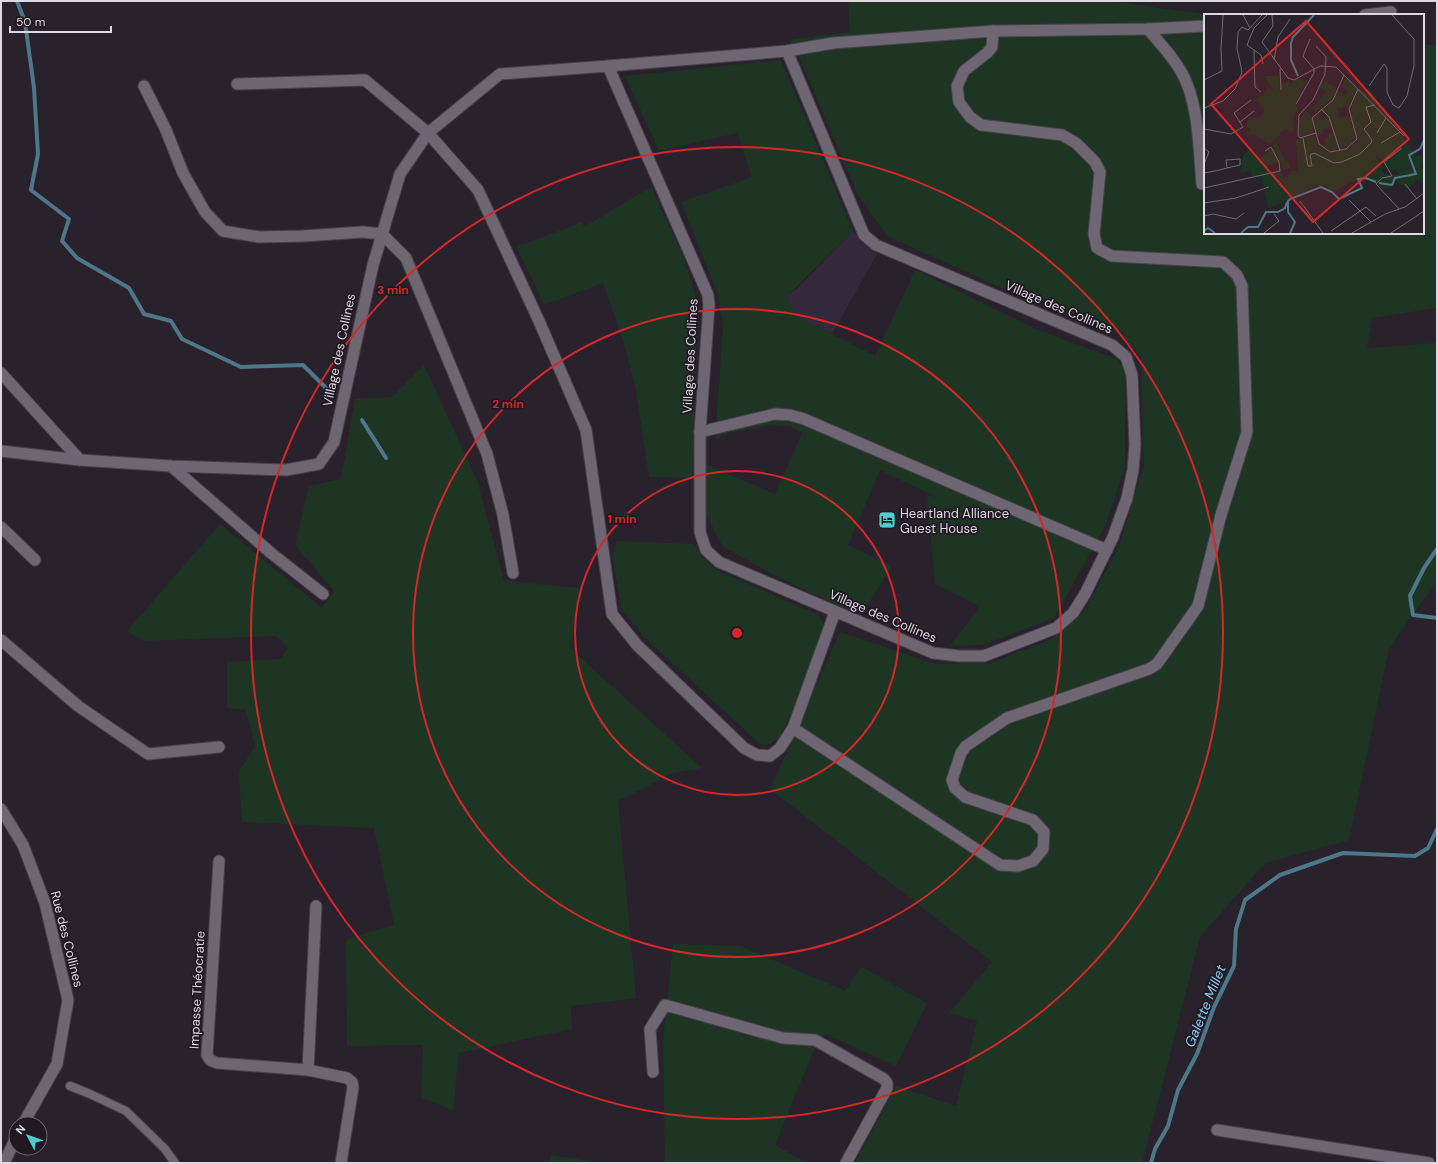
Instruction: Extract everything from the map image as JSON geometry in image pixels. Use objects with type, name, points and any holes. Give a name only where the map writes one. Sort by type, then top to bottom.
[{"type":"street","points":[[1374,14],[1391,12]]},
{"type":"street","points":[[787,51],[833,43],[994,31],[1148,29],[1204,26]]},
{"type":"street","points":[[1148,29],[1175,62],[1187,83],[1195,108],[1202,184]]},
{"type":"street","points":[[793,728],[1000,865],[1018,866],[1033,861],[1043,849],[1044,832],[1033,820],[965,797],[955,788],[952,780],[961,753],[966,746],[1007,718],[1149,669],[1157,664],[1198,606],[1221,516],[1247,432],[1242,286],[1237,274],[1223,262],[1112,256],[1098,248],[1094,234],[1100,172],[1095,162],[1076,143],[1062,136],[981,125],[970,117],[958,102],[957,86],[964,70],[987,53],[992,47],[994,31]]},
{"type":"street","name":"Village des Collines","points":[[1,452],[80,460],[170,466],[286,470],[319,464],[334,442],[373,265],[400,174],[428,133],[500,74],[787,51],[864,236],[876,245],[1112,344],[1126,357],[1132,375],[1135,445],[1133,470],[1126,498],[1113,537],[1085,594],[1073,613],[1056,628],[984,656],[959,656],[933,653],[719,562],[706,550],[700,532],[700,432],[709,305],[708,295],[608,66]]},
{"type":"street","points":[[237,84],[366,80],[428,133],[478,190],[539,321],[586,430],[612,614],[637,645],[744,748],[757,755],[770,756],[780,748],[793,728],[835,612]]},
{"type":"street","points":[[144,86],[166,130],[183,173],[205,212],[223,231],[259,237],[363,232],[382,234],[406,258],[487,454],[503,515],[513,573]]},
{"type":"street","points":[[1,373],[80,460]]},
{"type":"street","points":[[700,432],[775,414],[790,415],[804,419],[1107,550]]},
{"type":"street","points":[[170,466],[266,548],[323,594]]},
{"type":"street","points":[[1,527],[35,560]]},
{"type":"street","points":[[1,640],[78,706],[148,754],[219,746]]},
{"type":"street","name":"Rue des Collines","points":[[1,809],[23,845],[45,904],[68,1000],[57,1064],[28,1116]]},
{"type":"street","name":"Impasse Théocratie","points":[[219,861],[207,1055],[210,1060],[217,1063],[308,1070],[347,1078],[352,1082],[353,1087],[341,1163]]},
{"type":"street","points":[[308,1070],[316,906]]},
{"type":"street","points":[[653,1072],[650,1029],[665,1005],[783,1038],[815,1040],[884,1079],[887,1083],[887,1088],[846,1163]]},
{"type":"street","points":[[1217,1130],[1429,1163]]},
{"type":"lane","points":[[70,1086],[126,1111],[165,1149],[175,1163]]},
{"type":"shaded area","points":[[853,231],[862,242],[877,254],[832,334],[794,315],[786,296],[798,288]]},
{"type":"green space","points":[[848,1],[1109,1],[1205,14],[1204,234],[1424,234],[1424,44],[1437,46],[1437,308],[1372,318],[1367,348],[1437,343],[1437,581],[1389,648],[1349,840],[1265,863],[1200,937],[1142,1163],[855,1163],[896,1086],[956,1106],[977,1021],[949,1013],[992,962],[770,789],[840,632],[935,664],[989,664],[1051,639],[1084,612],[1119,546],[1144,465],[1141,356],[1119,332],[1002,288],[887,236],[858,195],[799,57],[789,40],[850,32]]},
{"type":"green space","points":[[781,60],[853,231],[787,296],[794,315],[875,356],[915,270],[1038,330],[1117,359],[1125,371],[1125,467],[1105,527],[1054,618],[983,645],[950,646],[980,606],[935,584],[927,494],[942,500],[880,470],[848,545],[892,566],[863,612],[850,611],[778,577],[723,547],[707,516],[703,463],[775,494],[802,433],[790,426],[771,425],[731,432],[716,440],[723,327],[718,295],[681,202],[752,177],[737,133],[659,151],[625,76]]},
{"type":"green space","points":[[651,187],[683,255],[698,304],[692,478],[649,477],[635,385],[622,337],[603,283],[544,305],[517,247],[582,222],[584,227]]},
{"type":"green space","points":[[424,365],[477,480],[504,581],[579,588],[571,649],[702,768],[673,773],[618,801],[636,998],[571,1006],[572,1029],[459,1053],[453,1111],[421,1097],[423,1045],[347,1046],[346,939],[394,925],[374,828],[242,822],[239,771],[255,747],[246,710],[227,708],[227,662],[281,659],[288,648],[277,636],[143,641],[127,631],[220,524],[322,608],[334,591],[295,545],[309,486],[341,479],[355,399],[392,397]]},
{"type":"green space","points":[[617,541],[693,544],[702,557],[716,570],[819,615],[823,623],[823,634],[782,735],[771,744],[761,745],[643,636],[622,610],[612,556]]},
{"type":"green space","points":[[673,944],[741,946],[845,991],[861,967],[927,1003],[896,1066],[825,1034],[813,1052],[775,1145],[807,1163],[665,1163],[663,1040]]},
{"type":"green space","points":[[550,1155],[602,1163],[550,1163]]},
{"type":"waterway","points":[[17,1],[25,22],[34,88],[38,154],[31,190],[69,219],[62,241],[77,258],[129,288],[144,314],[171,321],[182,339],[241,367],[303,365],[329,391]]},
{"type":"waterway","points":[[362,420],[386,458]]},
{"type":"waterway","name":"Galette Millet","points":[[1437,549],[1424,568],[1410,596],[1413,615],[1437,618]]},
{"type":"waterway","name":"Galette Millet","points":[[1151,1163],[1155,1149],[1168,1126],[1178,1090],[1197,1054],[1214,1007],[1234,966],[1236,929],[1245,900],[1280,875],[1343,853],[1415,856],[1428,848],[1437,829]]},
{"type":"place","name":"Heartland Alliance Guest House","points":[[887,520]]}]
